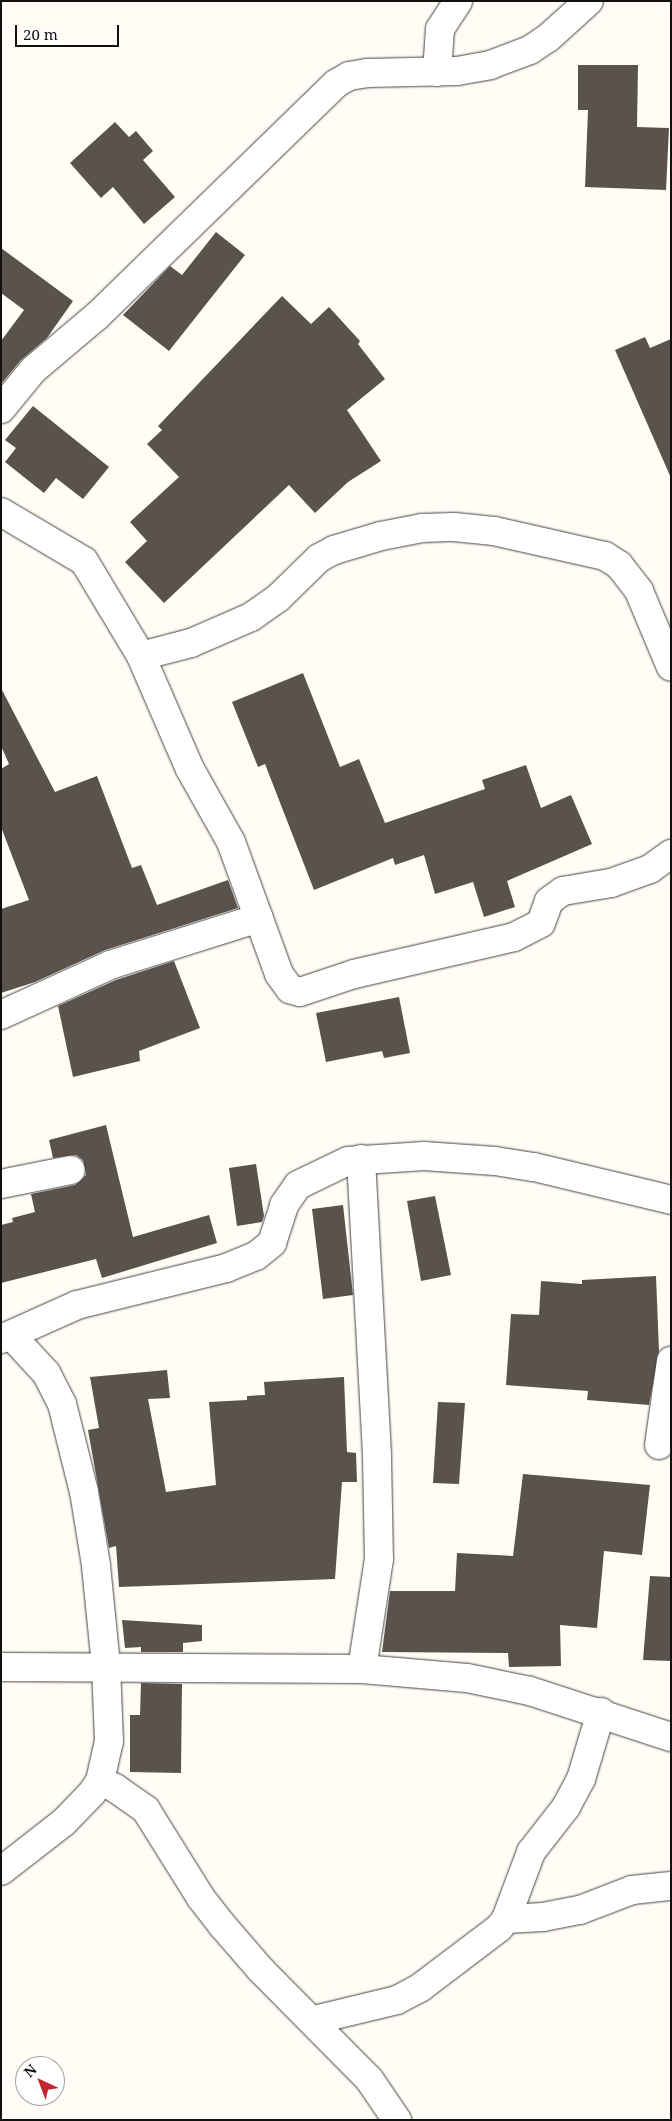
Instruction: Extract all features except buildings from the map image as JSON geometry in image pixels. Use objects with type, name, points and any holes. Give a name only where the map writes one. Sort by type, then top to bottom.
[{"type":"street","points":[[437,72],[440,29],[458,1]]},
{"type":"street","points":[[1,409],[32,370],[97,316],[337,83],[349,76],[367,73],[437,72],[490,64],[530,50],[548,38],[589,1]]},
{"type":"street","points":[[1,512],[84,561],[141,656],[190,769],[230,842],[278,974],[290,989],[300,992],[354,974],[514,937],[541,923],[548,903],[563,891],[611,883],[650,869],[671,854]]},
{"type":"street","points":[[141,656],[191,643],[251,618],[278,598],[319,558],[334,550],[381,536],[422,528],[454,527],[494,531],[571,548],[605,556],[619,565],[640,591],[671,667]]},
{"type":"street","points":[[1,1015],[110,965],[259,918]]},
{"type":"street","points":[[1,1871],[64,1822],[100,1781],[109,1741],[106,1666],[96,1565],[84,1492],[62,1404],[46,1373],[6,1337],[86,1302],[226,1268],[256,1256],[272,1243],[284,1205],[298,1185],[338,1164],[360,1159],[424,1156],[534,1166],[671,1200]]},
{"type":"street","points":[[360,1159],[377,1457],[379,1558],[362,1668]]},
{"type":"street","points":[[1,1184],[71,1170]]},
{"type":"street","points":[[659,1445],[671,1361]]},
{"type":"street","points":[[1,1668],[106,1666],[362,1668],[467,1678],[530,1691],[601,1712],[671,1737]]},
{"type":"street","points":[[314,2020],[404,1997],[493,1933],[506,1919],[531,1852],[566,1807],[581,1778],[601,1712]]},
{"type":"street","points":[[100,1781],[146,1810],[201,1898],[222,1925],[261,1970],[314,2020],[369,2079],[397,2120]]},
{"type":"street","points":[[506,1919],[543,1918],[580,1910],[632,1890],[671,1886]]}]
